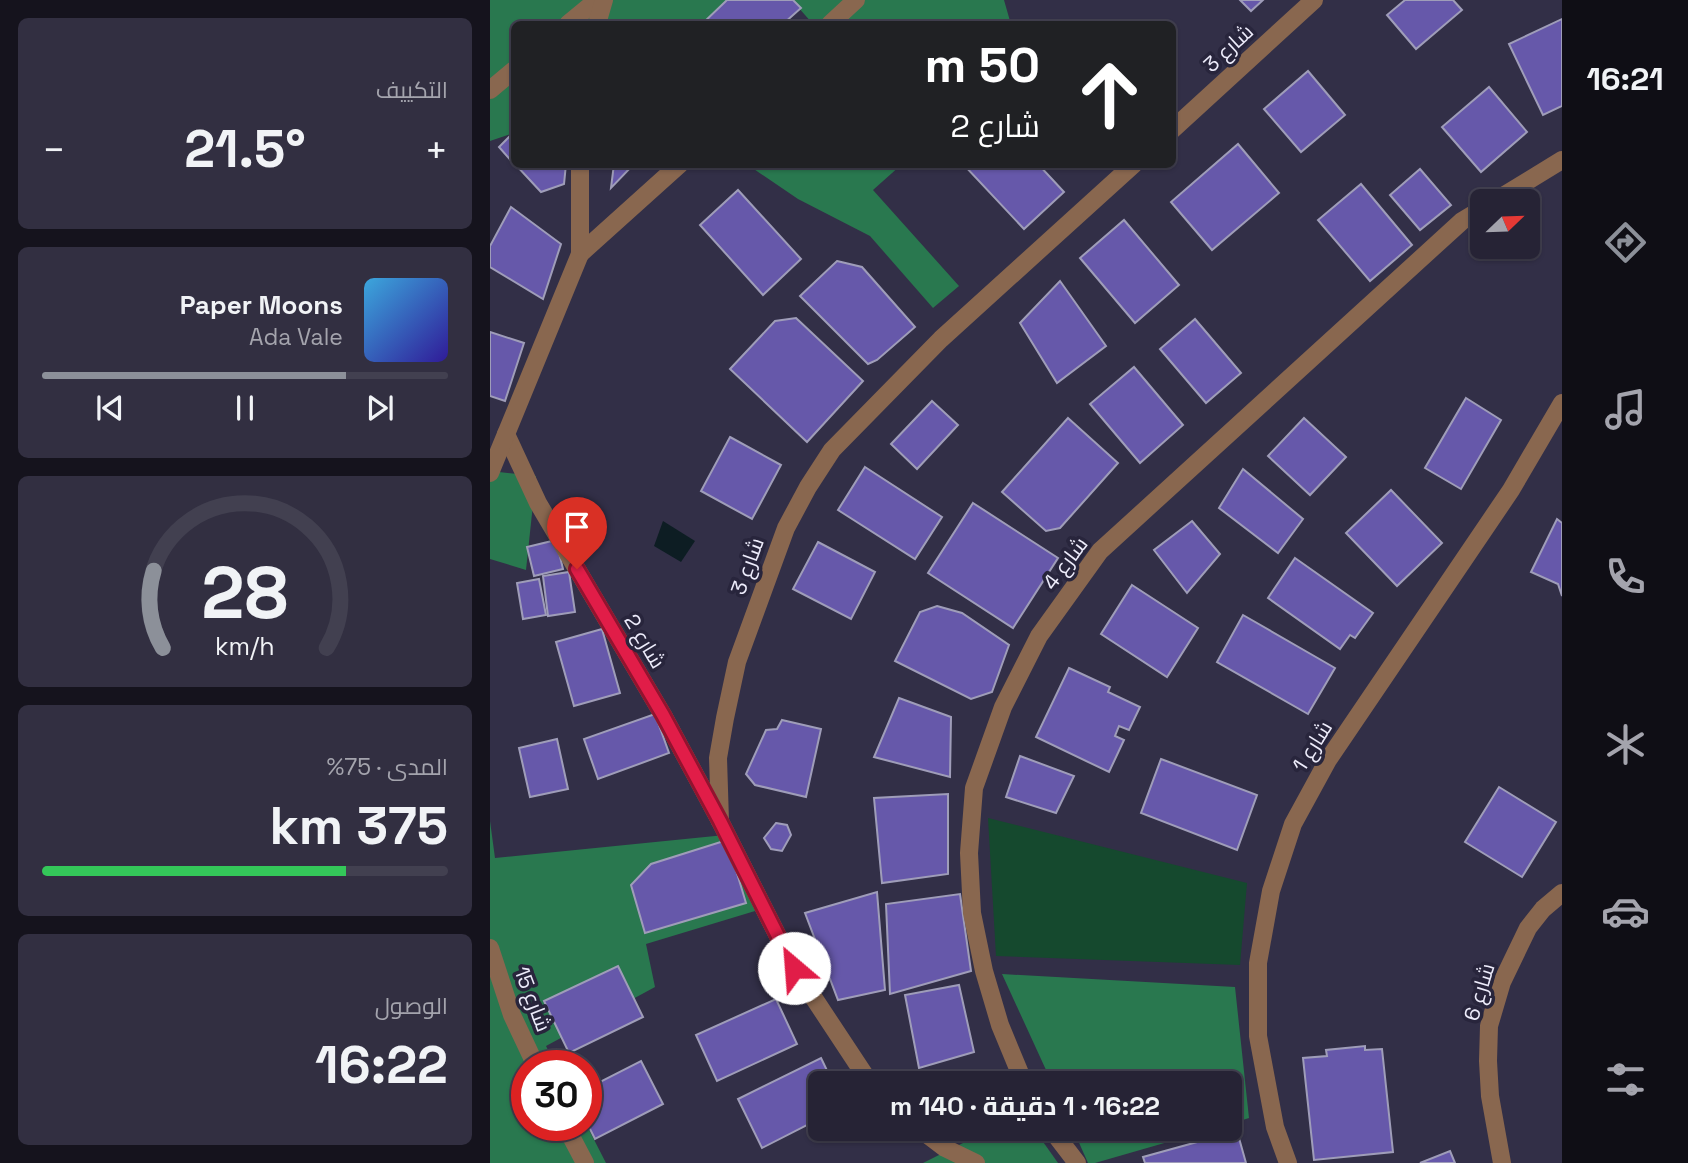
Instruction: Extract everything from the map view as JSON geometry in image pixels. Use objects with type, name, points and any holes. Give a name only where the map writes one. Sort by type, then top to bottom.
[{"type":"street","points":[[572,21],[597,0]]},
{"type":"street","points":[[598,21],[604,0]]},
{"type":"street","points":[[833,21],[856,0]]},
{"type":"street","name":"شارع 3","points":[[1176,126],[1314,0]]},
{"type":"street","points":[[490,90],[511,72]]},
{"type":"street","points":[[1515,189],[1562,160]]},
{"type":"street","points":[[490,473],[580,254],[580,168]]},
{"type":"street","points":[[580,254],[676,168]]},
{"type":"street","name":"شارع 3","points":[[862,1071],[794,968],[720,821],[718,758],[737,662],[786,528],[831,450],[941,339],[1130,168]]},
{"type":"street","name":"شارع 4","points":[[1019,1071],[1000,1025],[984,971],[972,913],[969,853],[974,788],[1003,707],[1039,636],[1100,551],[1470,216]]},
{"type":"street","name":"شارع 1","points":[[1288,1163],[1275,1127],[1258,1036],[1258,963],[1271,891],[1293,824],[1328,760],[1511,490],[1562,403]]},
{"type":"street","name":"شارع 2","points":[[506,435],[538,503],[663,715],[720,821]]},
{"type":"street","name":"شارع 6","points":[[1502,1163],[1490,1096],[1489,1026],[1502,982],[1528,928],[1562,893]]},
{"type":"street","name":"شارع 15","points":[[490,948],[512,1016],[528,1050]]},
{"type":"street","points":[[573,1141],[585,1163]]},
{"type":"street","points":[[931,1141],[945,1156],[976,1163]]},
{"type":"street","points":[[1060,1141],[1077,1163]]},
{"type":"green space","points":[[490,0],[1004,0],[1010,21],[810,21],[797,6],[784,21],[511,21],[511,134],[490,141]]},
{"type":"green space","points":[[752,168],[898,168],[873,190],[959,286],[933,308],[870,236],[798,199]]},
{"type":"green space","points":[[490,471],[536,476],[526,570],[490,559]]},
{"type":"green space","points":[[988,818],[1247,883],[1240,965],[996,956]]},
{"type":"green space","points":[[490,821],[495,858],[735,834],[755,911],[646,944],[655,987],[546,1046],[548,1050],[511,1050],[511,1141],[595,1141],[606,1163],[490,1163]]},
{"type":"green space","points":[[1002,974],[1235,987],[1249,1118],[1242,1120],[1242,1071],[1046,1071]]},
{"type":"green space","points":[[967,1141],[1042,1141],[1058,1163],[923,1163]]},
{"type":"green space","points":[[1078,1141],[1171,1141],[1095,1163],[1088,1163]]},
{"type":"shaded area","points":[[663,521],[695,541],[681,562],[654,546]]},
{"type":"building","points":[[727,0],[793,0],[801,8],[786,21],[705,21]]},
{"type":"building","points":[[1240,0],[1263,0],[1251,11]]},
{"type":"building","points":[[1405,0],[1453,0],[1462,10],[1416,49],[1387,15]]},
{"type":"building","points":[[1562,19],[1562,106],[1543,115],[1509,44]]},
{"type":"building","points":[[1308,71],[1345,115],[1301,152],[1264,109]]},
{"type":"building","points":[[1489,87],[1527,132],[1481,172],[1442,127]]},
{"type":"building","points":[[511,135],[511,161],[499,147]]},
{"type":"building","points":[[1238,144],[1279,193],[1212,250],[1171,202]]},
{"type":"building","points":[[519,168],[566,168],[564,184],[541,192]]},
{"type":"building","points":[[614,168],[630,168],[611,188]]},
{"type":"building","points":[[967,168],[1042,168],[1064,192],[1024,229]]},
{"type":"building","points":[[1420,169],[1451,205],[1420,230],[1390,195]]},
{"type":"building","points":[[1361,184],[1412,245],[1370,281],[1318,220]]},
{"type":"building","points":[[738,190],[801,259],[763,295],[700,225]]},
{"type":"building","points":[[511,207],[561,244],[543,299],[490,267],[490,246]]},
{"type":"building","points":[[1124,220],[1179,285],[1135,323],[1080,258]]},
{"type":"building","points":[[837,261],[862,267],[915,327],[877,360],[868,364],[800,296]]},
{"type":"building","points":[[1060,281],[1106,346],[1057,383],[1020,323]]},
{"type":"building","points":[[796,318],[863,381],[807,442],[730,369],[775,321]]},
{"type":"building","points":[[1195,319],[1241,373],[1206,403],[1160,349]]},
{"type":"building","points":[[490,332],[524,343],[505,401],[490,396]]},
{"type":"building","points":[[1134,367],[1183,425],[1140,463],[1090,404]]},
{"type":"building","points":[[1466,398],[1501,420],[1461,489],[1425,468]]},
{"type":"building","points":[[932,401],[958,425],[917,469],[891,444]]},
{"type":"building","points":[[1068,418],[1118,463],[1060,528],[1046,531],[1002,492]]},
{"type":"building","points":[[1304,418],[1346,457],[1310,495],[1268,456]]},
{"type":"building","points":[[730,437],[781,465],[752,519],[701,491]]},
{"type":"building","points":[[865,467],[942,517],[915,559],[838,510]]},
{"type":"building","points":[[1243,469],[1303,519],[1278,553],[1219,508]]},
{"type":"building","points":[[1391,490],[1442,543],[1397,586],[1346,533]]},
{"type":"building","points":[[973,503],[1058,558],[1013,628],[928,573]]},
{"type":"building","points":[[1557,519],[1562,523],[1562,596],[1558,584],[1531,572]]},
{"type":"building","points":[[1192,521],[1220,554],[1187,593],[1154,550]]},
{"type":"building","points":[[556,540],[563,569],[534,576],[527,547]]},
{"type":"building","points":[[818,542],[875,572],[851,619],[793,589]]},
{"type":"building","points":[[1295,558],[1373,613],[1355,638],[1350,635],[1340,649],[1268,598]]},
{"type":"building","points":[[569,572],[575,612],[548,616],[543,576]]},
{"type":"building","points":[[539,579],[546,615],[523,619],[517,583]]},
{"type":"building","points":[[1132,585],[1198,628],[1167,677],[1101,634]]},
{"type":"building","points":[[937,606],[962,613],[1009,645],[992,692],[971,699],[895,661],[920,612]]},
{"type":"building","points":[[1243,615],[1335,668],[1308,714],[1217,662]]},
{"type":"building","points":[[602,629],[620,693],[574,706],[556,642]]},
{"type":"building","points":[[1069,668],[1110,687],[1108,692],[1140,707],[1129,730],[1119,726],[1115,736],[1124,740],[1109,772],[1036,737]]},
{"type":"building","points":[[899,698],[951,717],[950,777],[874,757]]},
{"type":"building","points":[[655,714],[669,753],[598,779],[584,739]]},
{"type":"building","points":[[782,720],[821,729],[806,797],[755,785],[746,774],[766,730],[777,729]]},
{"type":"building","points":[[557,739],[568,789],[530,797],[519,748]]},
{"type":"building","points":[[1020,756],[1074,776],[1056,813],[1006,797]]},
{"type":"building","points":[[1161,759],[1257,795],[1237,850],[1141,813]]},
{"type":"building","points":[[1499,787],[1556,822],[1522,877],[1465,842]]},
{"type":"building","points":[[948,794],[948,874],[882,883],[874,798]]},
{"type":"building","points":[[776,823],[787,825],[791,835],[782,851],[771,849],[764,838]]},
{"type":"building","points":[[727,840],[746,903],[645,933],[631,885],[651,864]]},
{"type":"building","points":[[877,892],[885,990],[838,1000],[805,913]]},
{"type":"building","points":[[960,894],[971,971],[890,994],[886,904]]},
{"type":"building","points":[[618,966],[643,1017],[575,1050],[568,1050],[544,1001]]},
{"type":"building","points":[[959,985],[974,1052],[919,1068],[905,995]]},
{"type":"building","points":[[776,999],[797,1044],[717,1081],[696,1035]]},
{"type":"building","points":[[1365,1046],[1365,1050],[1382,1049],[1393,1152],[1314,1160],[1303,1058],[1327,1056],[1326,1050]]},
{"type":"building","points":[[821,1058],[827,1071],[808,1071],[808,1125],[762,1148],[738,1099]]},
{"type":"building","points":[[641,1061],[663,1104],[602,1135],[602,1081]]},
{"type":"building","points":[[1201,1141],[1240,1141],[1246,1163],[1145,1163],[1143,1157]]},
{"type":"building","points":[[1450,1151],[1455,1163],[1420,1163]]},
{"type":"route","points":[[577,569],[663,715],[794,968]]}]
